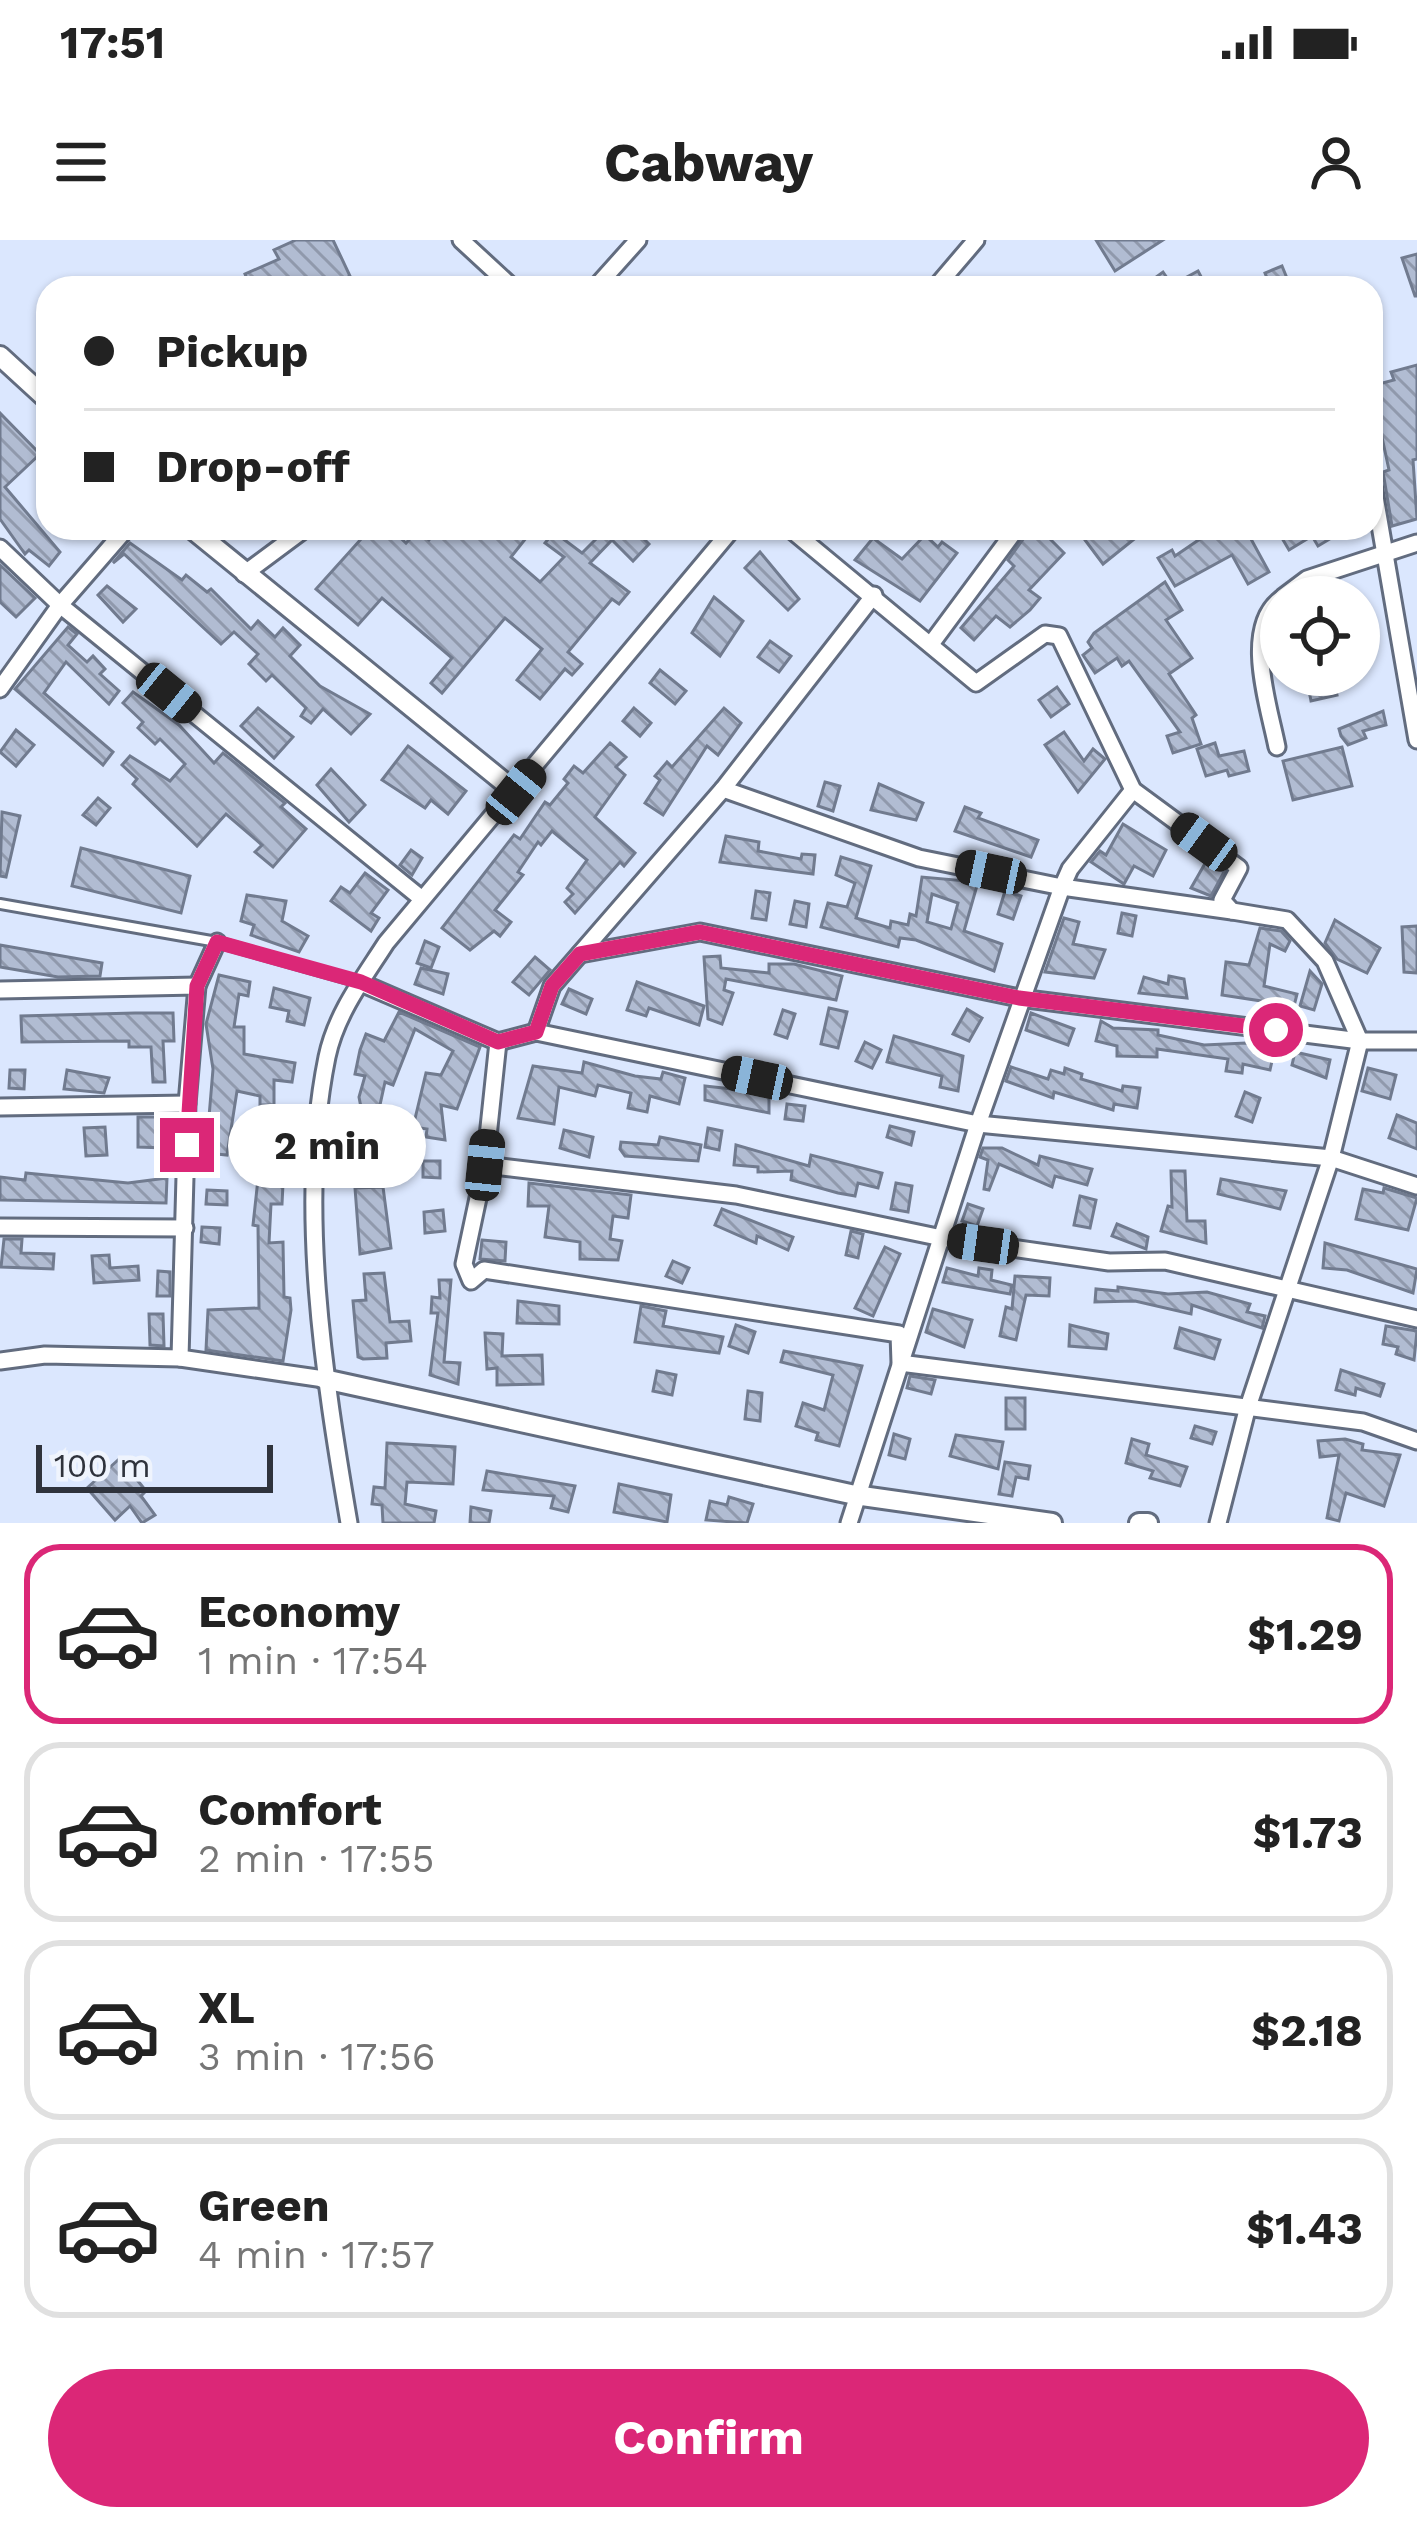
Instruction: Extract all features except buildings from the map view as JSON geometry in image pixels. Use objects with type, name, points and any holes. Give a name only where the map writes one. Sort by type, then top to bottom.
[{"type":"street","points":[[461,240],[500,276]]},
{"type":"street","points":[[606,276],[638,240]]},
{"type":"street","points":[[945,276],[976,240]]},
{"type":"street","points":[[0,356],[36,389]]},
{"type":"street","points":[[1383,527],[1417,740]]},
{"type":"street","points":[[0,689],[60,605],[117,540]]},
{"type":"street","points":[[205,540],[516,792]]},
{"type":"street","points":[[244,574],[290,540]]},
{"type":"street","points":[[349,1523],[324,1379],[318,1157],[327,1056],[343,1010],[422,899],[724,540]]},
{"type":"street","points":[[804,540],[981,683],[1045,634],[1059,636],[1133,790],[1239,868],[1222,901],[1232,911]]},
{"type":"street","points":[[931,644],[1008,540]]},
{"type":"street","points":[[1315,576],[1417,543]]},
{"type":"street","points":[[0,548],[60,605],[422,899]]},
{"type":"street","points":[[536,1032],[552,986],[724,789],[874,595]]},
{"type":"street","points":[[1269,696],[1276,747]]},
{"type":"street","points":[[724,789],[919,857],[1062,887],[1287,920],[1325,961],[1360,1041],[1331,1158],[1247,1410],[1218,1523]]},
{"type":"street","points":[[849,1523],[978,1124],[1062,887],[1070,868],[1133,790]]},
{"type":"street","points":[[580,954],[700,932],[1025,999],[1360,1041],[1417,1041]]},
{"type":"street","points":[[180,1358],[187,1104],[197,986],[217,942]]},
{"type":"street","points":[[361,982],[498,1042],[536,1032],[978,1124],[1331,1158],[1417,1186]]},
{"type":"street","points":[[0,990],[197,986]]},
{"type":"street","points":[[498,1042],[485,1165],[464,1264],[471,1281],[484,1270],[898,1334],[900,1363]]},
{"type":"street","points":[[0,1107],[187,1104]]},
{"type":"street","points":[[485,1165],[736,1195],[942,1238],[1109,1262],[1165,1261],[1417,1319]]},
{"type":"street","points":[[0,1227],[185,1228]]},
{"type":"street","points":[[0,1361],[45,1355],[180,1358],[324,1379],[855,1495],[1052,1523]]},
{"type":"street","points":[[900,1363],[1363,1422],[1417,1442]]},
{"type":"lane","points":[[0,904],[217,942],[361,982]]},
{"type":"route","points":[[187,1145],[197,986],[217,942],[361,982],[498,1042],[536,1032],[552,986],[580,954],[700,932],[1019,998],[1276,1030]]}]
